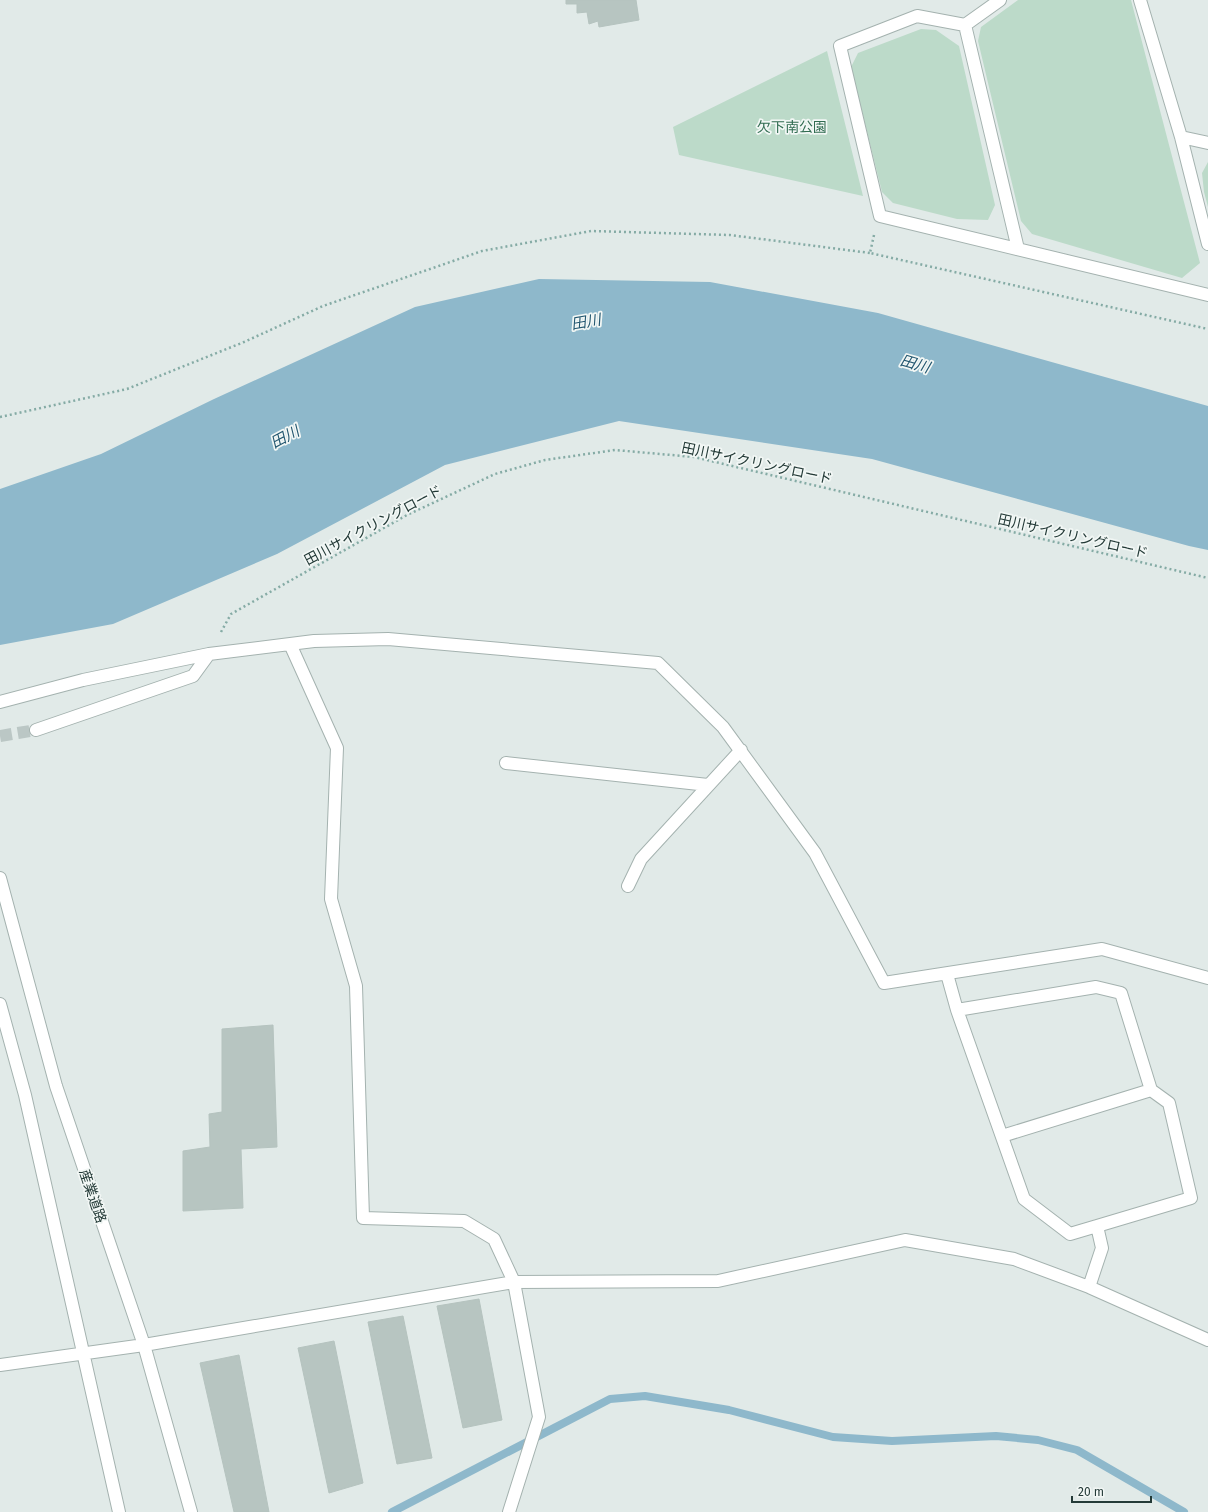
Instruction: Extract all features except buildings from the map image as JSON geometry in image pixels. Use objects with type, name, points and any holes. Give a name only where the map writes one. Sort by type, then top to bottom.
[{"type":"street","points":[[1000,0],[965,25],[917,16],[840,46],[880,216],[1208,295]]},
{"type":"street","points":[[1140,0],[1181,137],[1208,244]]},
{"type":"street","points":[[965,25],[1018,249]]},
{"type":"street","points":[[1181,137],[1208,142]]},
{"type":"street","points":[[0,702],[83,680],[208,654],[314,641],[388,639],[658,663],[724,726],[815,853],[884,983],[1102,949],[1208,978]]},
{"type":"street","points":[[290,644],[337,748],[330,900],[356,986],[363,1218],[464,1221],[494,1239],[514,1282],[539,1417],[509,1512]]},
{"type":"street","points":[[36,730],[193,676],[208,654]]},
{"type":"street","points":[[628,886],[641,859],[741,750]]},
{"type":"street","points":[[506,763],[708,785]]},
{"type":"street","name":"産業道路","points":[[0,878],[56,1086],[144,1345],[191,1512]]},
{"type":"street","points":[[947,974],[957,1010],[1024,1199],[1070,1234],[1191,1198],[1169,1103],[1150,1090],[1121,993],[1096,987],[957,1010]]},
{"type":"street","points":[[0,1004],[25,1095],[119,1512]]},
{"type":"street","points":[[1002,1136],[1150,1090]]},
{"type":"street","points":[[1090,1287],[1102,1248],[1097,1226]]},
{"type":"street","points":[[0,1365],[144,1345],[514,1282],[718,1281],[905,1240],[1014,1259],[1090,1287],[1208,1340]]},
{"type":"path","points":[[870,253],[880,216]]},
{"type":"path","points":[[0,416],[127,389],[244,342],[330,304],[482,251],[591,231],[730,235],[870,253],[1208,329]]},
{"type":"path","name":"田川サイクリングロード","points":[[208,654],[231,614],[407,515],[495,474],[545,460],[615,450],[694,457],[1208,578]]},
{"type":"green space","points":[[1018,0],[1131,0],[1200,263],[1182,278],[1032,234],[1021,221],[978,41],[981,27]]},
{"type":"green space","points":[[921,29],[936,30],[959,46],[995,205],[988,220],[957,219],[893,203],[882,192],[851,67],[858,53]]},
{"type":"green space","name":"欠下南公園","points":[[827,51],[863,196],[679,155],[673,127]]},
{"type":"green space","points":[[1208,162],[1208,207],[1204,192],[1202,173]]},
{"type":"water","name":"田川","points":[[539,279],[710,282],[878,313],[1208,406],[1208,550],[872,459],[619,421],[445,465],[277,554],[113,624],[0,645],[0,489],[101,454],[214,399],[415,307]]},
{"type":"waterway","points":[[392,1512],[610,1399],[645,1396],[729,1410],[833,1437],[892,1441],[996,1436],[1038,1440],[1077,1450],[1184,1512]]},
{"type":"tunnel","points":[[0,736],[36,730]]}]
